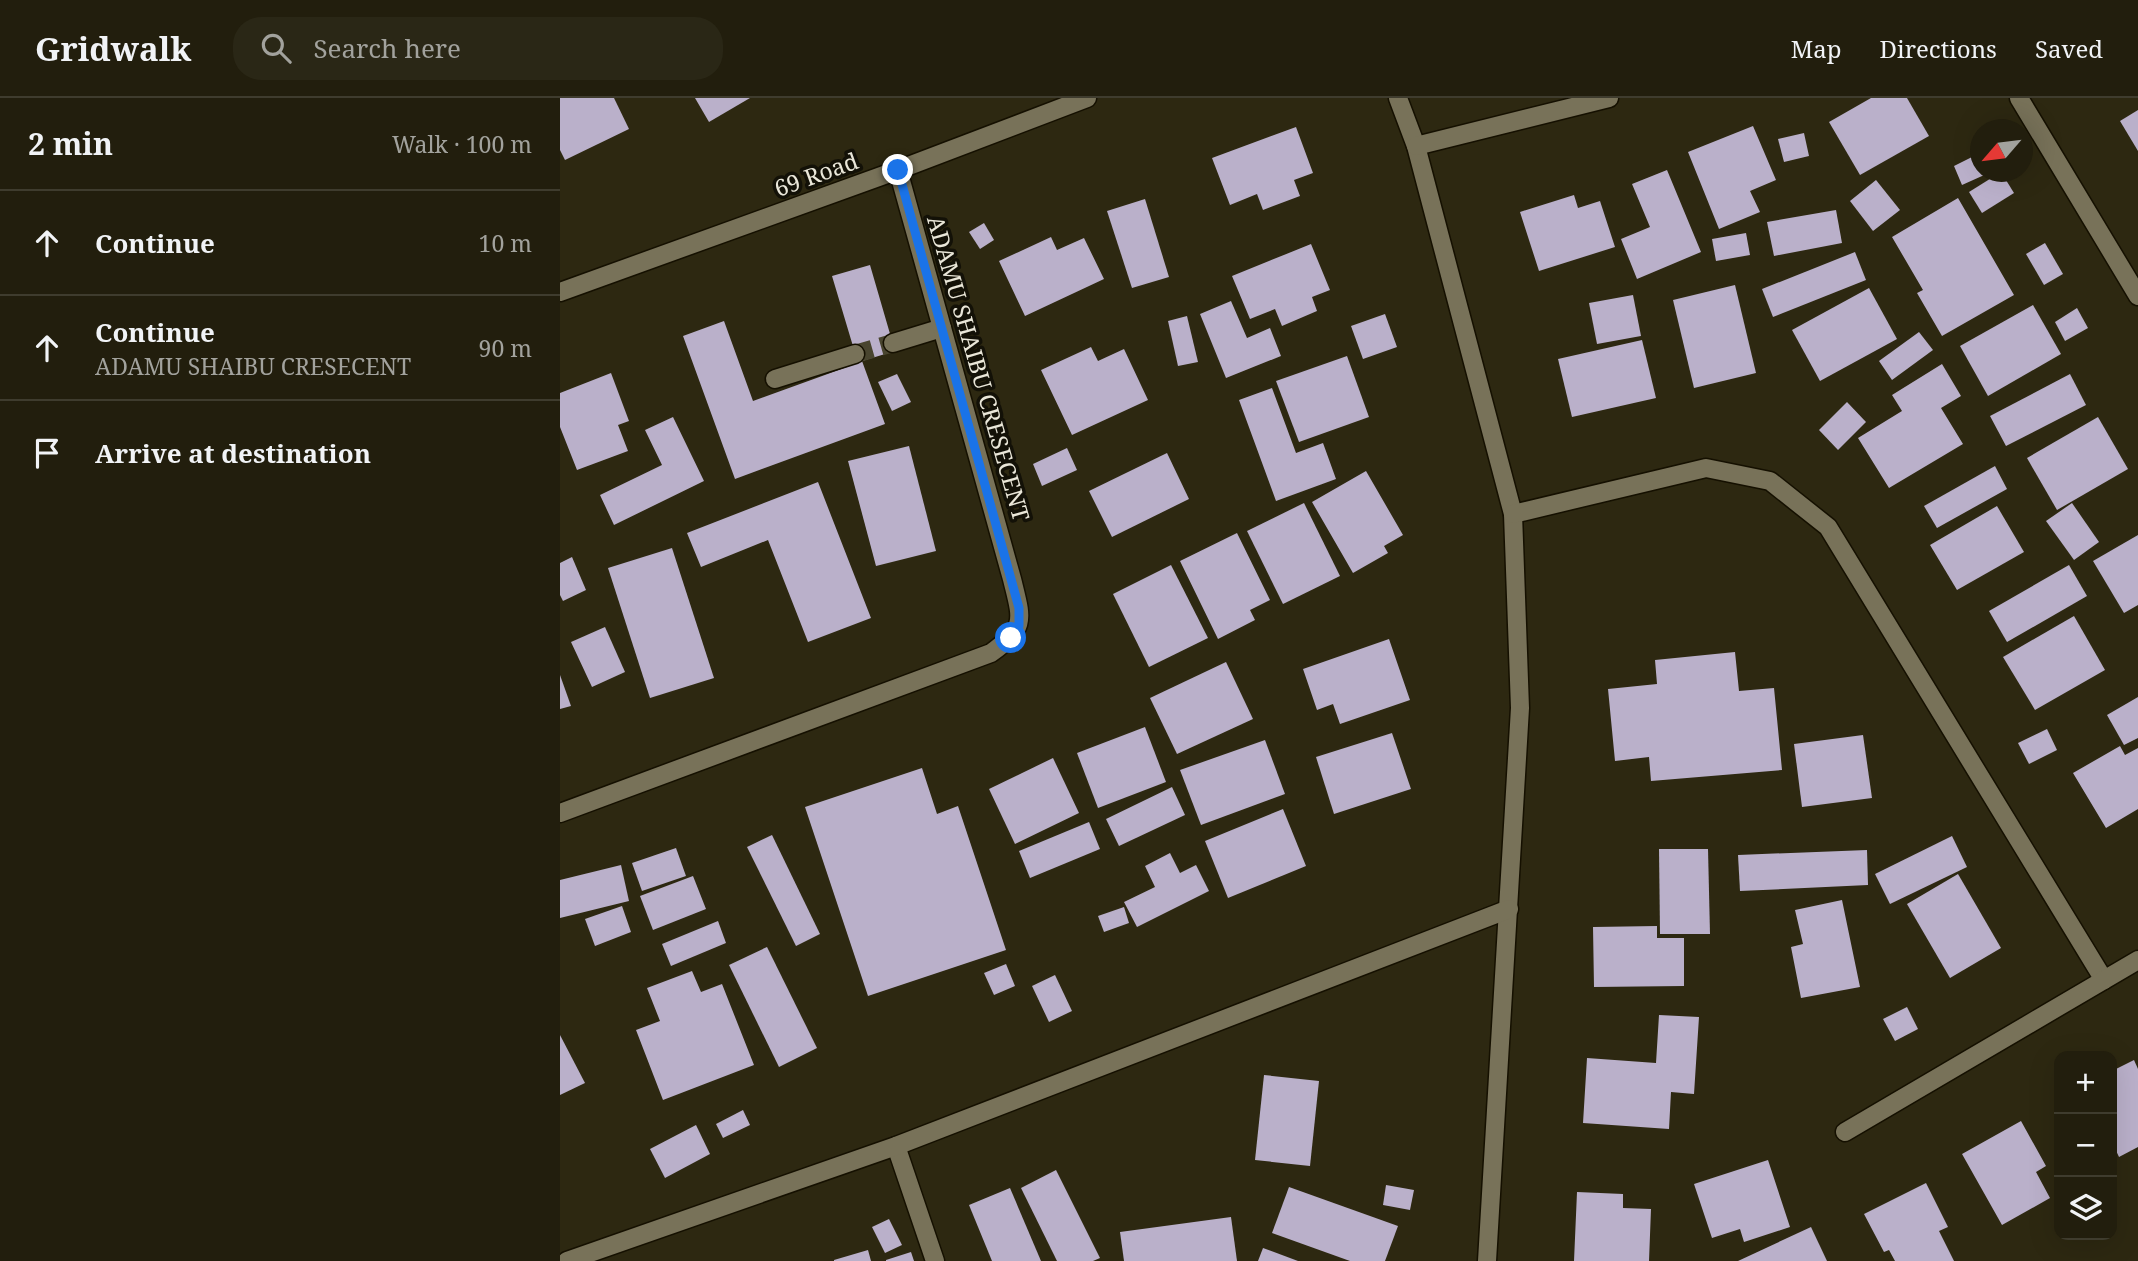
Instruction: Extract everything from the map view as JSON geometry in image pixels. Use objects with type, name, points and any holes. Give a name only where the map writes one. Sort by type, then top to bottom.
[{"type":"street","name":"69 Road","points":[[560,292],[898,170],[1087,98]]},
{"type":"street","points":[[1398,98],[1416,146],[1513,514],[1520,708],[1487,1261]]},
{"type":"street","points":[[1416,146],[1609,98]]},
{"type":"street","points":[[2019,98],[2138,296]]},
{"type":"street","name":"ADAMU SHAIBU CRESECENT","points":[[560,813],[991,653],[1011,638],[1019,626],[1019,608],[1012,579],[898,170]]},
{"type":"street","points":[[893,343],[942,328]]},
{"type":"street","points":[[775,379],[855,354]]},
{"type":"street","points":[[1513,514],[1706,468],[1770,481],[1828,527],[2104,980]]},
{"type":"street","points":[[567,1261],[897,1146],[1508,909]]},
{"type":"street","points":[[1844,1132],[2138,960]]},
{"type":"street","points":[[897,1146],[935,1261]]},
{"type":"building","points":[[560,98],[614,98],[629,129],[565,160],[560,150]]},
{"type":"building","points":[[695,98],[750,98],[709,122]]},
{"type":"building","points":[[1871,98],[1907,98],[1929,136],[1860,175],[1829,122]]},
{"type":"building","points":[[2138,110],[2138,151],[2120,121]]},
{"type":"building","points":[[1753,126],[1776,180],[1750,191],[1760,212],[1719,229],[1688,152]]},
{"type":"building","points":[[1296,127],[1313,173],[1294,180],[1300,196],[1263,210],[1257,194],[1230,205],[1212,158]]},
{"type":"building","points":[[1804,133],[1809,156],[1784,162],[1778,139]]},
{"type":"building","points":[[1970,158],[1970,181],[1962,185],[1954,166]]},
{"type":"building","points":[[1667,170],[1701,252],[1637,279],[1621,239],[1650,227],[1632,184]]},
{"type":"building","points":[[1876,180],[1900,210],[1873,231],[1850,201]]},
{"type":"building","points":[[1985,182],[2007,182],[2014,193],[1982,213],[1969,192]]},
{"type":"building","points":[[1574,195],[1578,208],[1600,201],[1615,247],[1539,271],[1520,212]]},
{"type":"building","points":[[1958,198],[2014,295],[1942,336],[1917,293],[1923,290],[1892,237]]},
{"type":"building","points":[[1145,199],[1169,277],[1132,288],[1107,211]]},
{"type":"building","points":[[1836,210],[1842,243],[1774,256],[1767,222]]},
{"type":"building","points":[[984,223],[994,240],[980,249],[969,232]]},
{"type":"building","points":[[1746,233],[1750,255],[1716,261],[1712,239]]},
{"type":"building","points":[[1051,237],[1057,250],[1084,238],[1104,279],[1025,316],[999,261]]},
{"type":"building","points":[[2045,243],[2063,274],[2044,285],[2026,254]]},
{"type":"building","points":[[1311,244],[1330,290],[1312,297],[1317,311],[1282,326],[1275,309],[1250,319],[1232,276]]},
{"type":"building","points":[[1855,252],[1866,280],[1773,317],[1762,289]]},
{"type":"building","points":[[870,265],[895,351],[862,361],[885,424],[735,479],[683,336],[724,321],[753,401],[858,363],[832,276]]},
{"type":"building","points":[[1735,285],[1756,373],[1694,388],[1673,300]]},
{"type":"building","points":[[1869,288],[1897,339],[1820,381],[1792,330]]},
{"type":"building","points":[[1633,295],[1641,336],[1597,344],[1589,303]]},
{"type":"building","points":[[1231,301],[1247,338],[1270,328],[1281,356],[1226,378],[1200,314]]},
{"type":"building","points":[[2033,305],[2061,354],[1988,396],[1960,346]]},
{"type":"building","points":[[2077,308],[2088,328],[2065,341],[2055,322]]},
{"type":"building","points":[[1385,314],[1397,347],[1363,359],[1351,326]]},
{"type":"building","points":[[1187,316],[1198,362],[1178,366],[1168,321]]},
{"type":"building","points":[[1919,332],[1933,350],[1892,380],[1879,361]]},
{"type":"building","points":[[1642,340],[1656,398],[1572,417],[1558,359]]},
{"type":"building","points":[[1091,347],[1098,361],[1124,349],[1148,400],[1072,435],[1041,370]]},
{"type":"building","points":[[1347,356],[1369,417],[1299,442],[1276,381]]},
{"type":"building","points":[[1942,364],[1961,396],[1941,408],[1963,444],[1889,488],[1858,438],[1902,411],[1892,395]]},
{"type":"building","points":[[611,373],[629,421],[618,425],[628,451],[577,470],[560,427],[560,393]]},
{"type":"building","points":[[897,374],[911,402],[892,411],[878,382]]},
{"type":"building","points":[[2070,374],[2086,405],[2006,446],[1990,416]]},
{"type":"building","points":[[1272,388],[1296,453],[1323,443],[1336,479],[1276,501],[1239,400]]},
{"type":"building","points":[[1847,402],[1866,422],[1838,450],[1819,430]]},
{"type":"building","points":[[673,417],[704,481],[614,525],[600,495],[662,465],[645,430]]},
{"type":"building","points":[[2098,417],[2128,469],[2057,510],[2027,458]]},
{"type":"building","points":[[909,446],[936,551],[876,566],[848,461]]},
{"type":"building","points":[[1067,448],[1077,470],[1042,486],[1033,464]]},
{"type":"building","points":[[1167,453],[1189,499],[1112,537],[1089,491]]},
{"type":"building","points":[[1995,466],[2007,489],[1937,528],[1924,506]]},
{"type":"building","points":[[1366,471],[1403,535],[1384,546],[1388,553],[1353,573],[1312,502]]},
{"type":"building","points":[[818,482],[871,618],[808,642],[768,540],[701,567],[687,533]]},
{"type":"building","points":[[1304,503],[1340,576],[1283,604],[1247,531]]},
{"type":"building","points":[[2072,503],[2099,542],[2074,560],[2046,521]]},
{"type":"building","points":[[1997,506],[2024,552],[1957,590],[1930,545]]},
{"type":"building","points":[[1237,533],[1270,600],[1250,610],[1255,620],[1218,639],[1180,561]]},
{"type":"building","points":[[2138,535],[2138,605],[2124,613],[2093,561]]},
{"type":"building","points":[[672,548],[714,678],[650,698],[608,568]]},
{"type":"building","points":[[572,557],[586,590],[563,601],[560,595],[560,563]]},
{"type":"building","points":[[1171,565],[1208,638],[1149,667],[1113,594]]},
{"type":"building","points":[[2069,565],[2087,596],[2007,642],[1989,611]]},
{"type":"building","points":[[2074,616],[2105,670],[2035,710],[2003,657]]},
{"type":"building","points":[[605,627],[625,672],[592,687],[571,642]]},
{"type":"building","points":[[1389,639],[1410,700],[1340,724],[1333,704],[1317,710],[1303,669]]},
{"type":"building","points":[[1735,652],[1739,691],[1774,688],[1782,770],[1651,781],[1649,757],[1615,761],[1608,689],[1657,684],[1655,660]]},
{"type":"building","points":[[1226,662],[1253,719],[1177,754],[1150,698]]},
{"type":"building","points":[[560,675],[571,706],[560,709]]},
{"type":"building","points":[[2138,697],[2138,738],[2124,745],[2107,715]]},
{"type":"building","points":[[1145,727],[1166,782],[1098,808],[1077,753]]},
{"type":"building","points":[[2047,729],[2057,750],[2029,764],[2018,743]]},
{"type":"building","points":[[1392,733],[1411,789],[1334,814],[1316,757]]},
{"type":"building","points":[[1863,735],[1872,798],[1802,807],[1794,744]]},
{"type":"building","points":[[1265,740],[1285,794],[1201,825],[1180,770]]},
{"type":"building","points":[[2120,746],[2125,755],[2138,748],[2138,809],[2106,828],[2073,773]]},
{"type":"building","points":[[1053,758],[1079,813],[1015,844],[989,789]]},
{"type":"building","points":[[922,768],[937,814],[958,806],[1006,950],[868,996],[805,807]]},
{"type":"building","points":[[1172,787],[1185,815],[1119,846],[1106,819]]},
{"type":"building","points":[[1283,809],[1306,866],[1228,898],[1205,841]]},
{"type":"building","points":[[1089,822],[1100,849],[1030,878],[1019,851]]},
{"type":"building","points":[[772,835],[820,934],[796,946],[747,847]]},
{"type":"building","points":[[1952,836],[1967,867],[1890,904],[1875,874]]},
{"type":"building","points":[[676,848],[686,876],[642,891],[632,863]]},
{"type":"building","points":[[1659,849],[1708,849],[1710,934],[1660,934]]},
{"type":"building","points":[[1867,850],[1868,885],[1740,891],[1738,855]]},
{"type":"building","points":[[1170,853],[1180,873],[1196,865],[1209,891],[1137,927],[1124,902],[1155,887],[1145,866]]},
{"type":"building","points":[[621,865],[629,901],[560,918],[560,880]]},
{"type":"building","points":[[1958,874],[2001,948],[1950,978],[1907,904]]},
{"type":"building","points":[[693,876],[706,909],[653,930],[640,896]]},
{"type":"building","points":[[1842,900],[1860,987],[1801,998],[1791,947],[1803,944],[1795,910]]},
{"type":"building","points":[[622,906],[631,932],[595,946],[585,919]]},
{"type":"building","points":[[1124,907],[1129,923],[1104,932],[1098,916]]},
{"type":"building","points":[[718,921],[726,943],[671,966],[662,944]]},
{"type":"building","points":[[1657,926],[1657,938],[1684,938],[1684,986],[1594,987],[1593,927]]},
{"type":"building","points":[[767,947],[817,1048],[779,1067],[729,965]]},
{"type":"building","points":[[1006,964],[1015,986],[994,995],[984,973]]},
{"type":"building","points":[[692,971],[701,992],[722,984],[754,1065],[663,1100],[636,1030],[660,1021],[647,988]]},
{"type":"building","points":[[1055,975],[1072,1011],[1049,1022],[1032,986]]},
{"type":"building","points":[[1907,1007],[1918,1029],[1895,1041],[1883,1019]]},
{"type":"building","points":[[1659,1015],[1699,1017],[1694,1094],[1671,1092],[1669,1129],[1583,1123],[1587,1058],[1656,1063]]},
{"type":"building","points":[[560,1035],[585,1083],[560,1095]]},
{"type":"building","points":[[2134,1060],[2138,1069],[2138,1147],[2119,1157],[2117,1153],[2117,1068]]},
{"type":"building","points":[[1264,1075],[1319,1081],[1310,1166],[1255,1160]]},
{"type":"building","points":[[743,1110],[750,1125],[723,1138],[716,1124]]},
{"type":"building","points":[[2021,1121],[2046,1166],[2036,1172],[2050,1198],[2002,1225],[1962,1154]]},
{"type":"building","points":[[696,1125],[710,1154],[665,1178],[650,1149]]},
{"type":"building","points":[[1768,1160],[1790,1227],[1744,1242],[1740,1229],[1712,1238],[1694,1184]]},
{"type":"building","points":[[1056,1170],[1100,1258],[1093,1261],[1057,1261],[1021,1188]]},
{"type":"building","points":[[1926,1183],[1948,1227],[1939,1231],[1954,1261],[1895,1261],[1889,1250],[1884,1252],[1864,1214]]},
{"type":"building","points":[[1386,1185],[1414,1190],[1410,1210],[1383,1205]]},
{"type":"building","points":[[1289,1187],[1398,1226],[1385,1261],[1350,1261],[1272,1233]]},
{"type":"building","points":[[1010,1188],[1041,1261],[992,1261],[969,1205]]},
{"type":"building","points":[[1577,1192],[1623,1194],[1623,1208],[1651,1209],[1649,1261],[1574,1261]]},
{"type":"building","points":[[1231,1217],[1237,1261],[1124,1261],[1120,1232]]},
{"type":"building","points":[[889,1219],[902,1245],[885,1253],[872,1227]]},
{"type":"building","points":[[1811,1227],[1827,1261],[1738,1261]]},
{"type":"building","points":[[1263,1248],[1298,1261],[1258,1261]]},
{"type":"building","points":[[868,1250],[871,1261],[834,1261],[834,1260]]},
{"type":"building","points":[[911,1252],[914,1261],[886,1261],[886,1260]]},
{"type":"tunnel","points":[[855,354],[893,343]]},
{"type":"route","points":[[898,170],[1012,579],[1019,608],[1019,626],[1011,638]]}]
